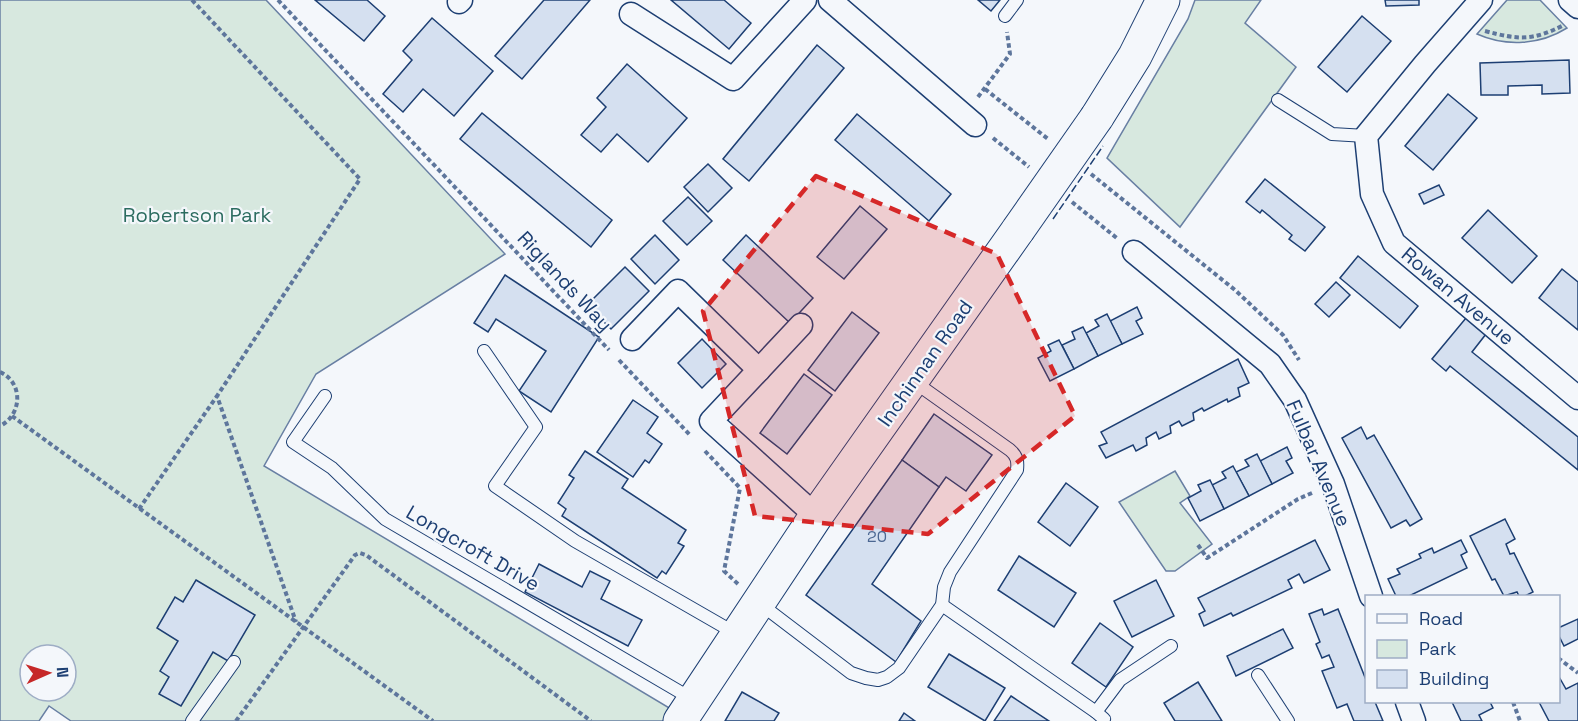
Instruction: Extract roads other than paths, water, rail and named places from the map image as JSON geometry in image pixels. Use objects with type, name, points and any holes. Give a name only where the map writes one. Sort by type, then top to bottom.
[{"type":"main road","name":"Inchinnan Road","points":[[687,710],[816,516],[1097,117],[1136,56],[1163,0]]},
{"type":"street","points":[[631,14],[733,79],[805,0]]},
{"type":"street","points":[[830,0],[975,125]]},
{"type":"street","points":[[1366,136],[1481,0]]},
{"type":"street","name":"Rowan Avenue","points":[[1366,136],[1372,194],[1394,243],[1578,398]]},
{"type":"street","name":"Fulbar Avenue","points":[[1134,252],[1270,364],[1294,400],[1333,484],[1370,595]]},
{"type":"street","points":[[632,339],[678,291],[759,370]]},
{"type":"street","points":[[801,325],[711,421],[816,516]]},
{"type":"street","points":[[1407,703],[1414,721]]},
{"type":"lane","points":[[1005,16],[1017,0]]},
{"type":"lane","points":[[1278,100],[1332,134],[1366,136]]},
{"type":"lane","points":[[484,351],[536,427],[495,486],[575,541],[737,634]]},
{"type":"lane","points":[[758,603],[851,673],[878,680],[887,677],[898,668],[942,605],[944,587],[950,572],[1017,470],[1018,463],[1016,455],[1010,450],[912,381]]},
{"type":"lane","name":"Longcroft Drive","points":[[325,396],[293,442],[332,468],[385,519],[687,710]]},
{"type":"lane","points":[[942,605],[1102,718],[1120,680],[1171,645]]},
{"type":"lane","points":[[192,721],[234,662]]},
{"type":"lane","points":[[1258,675],[1288,721]]},
{"type":"park label","name":"Robertson Park","points":[[197,215]]}]
